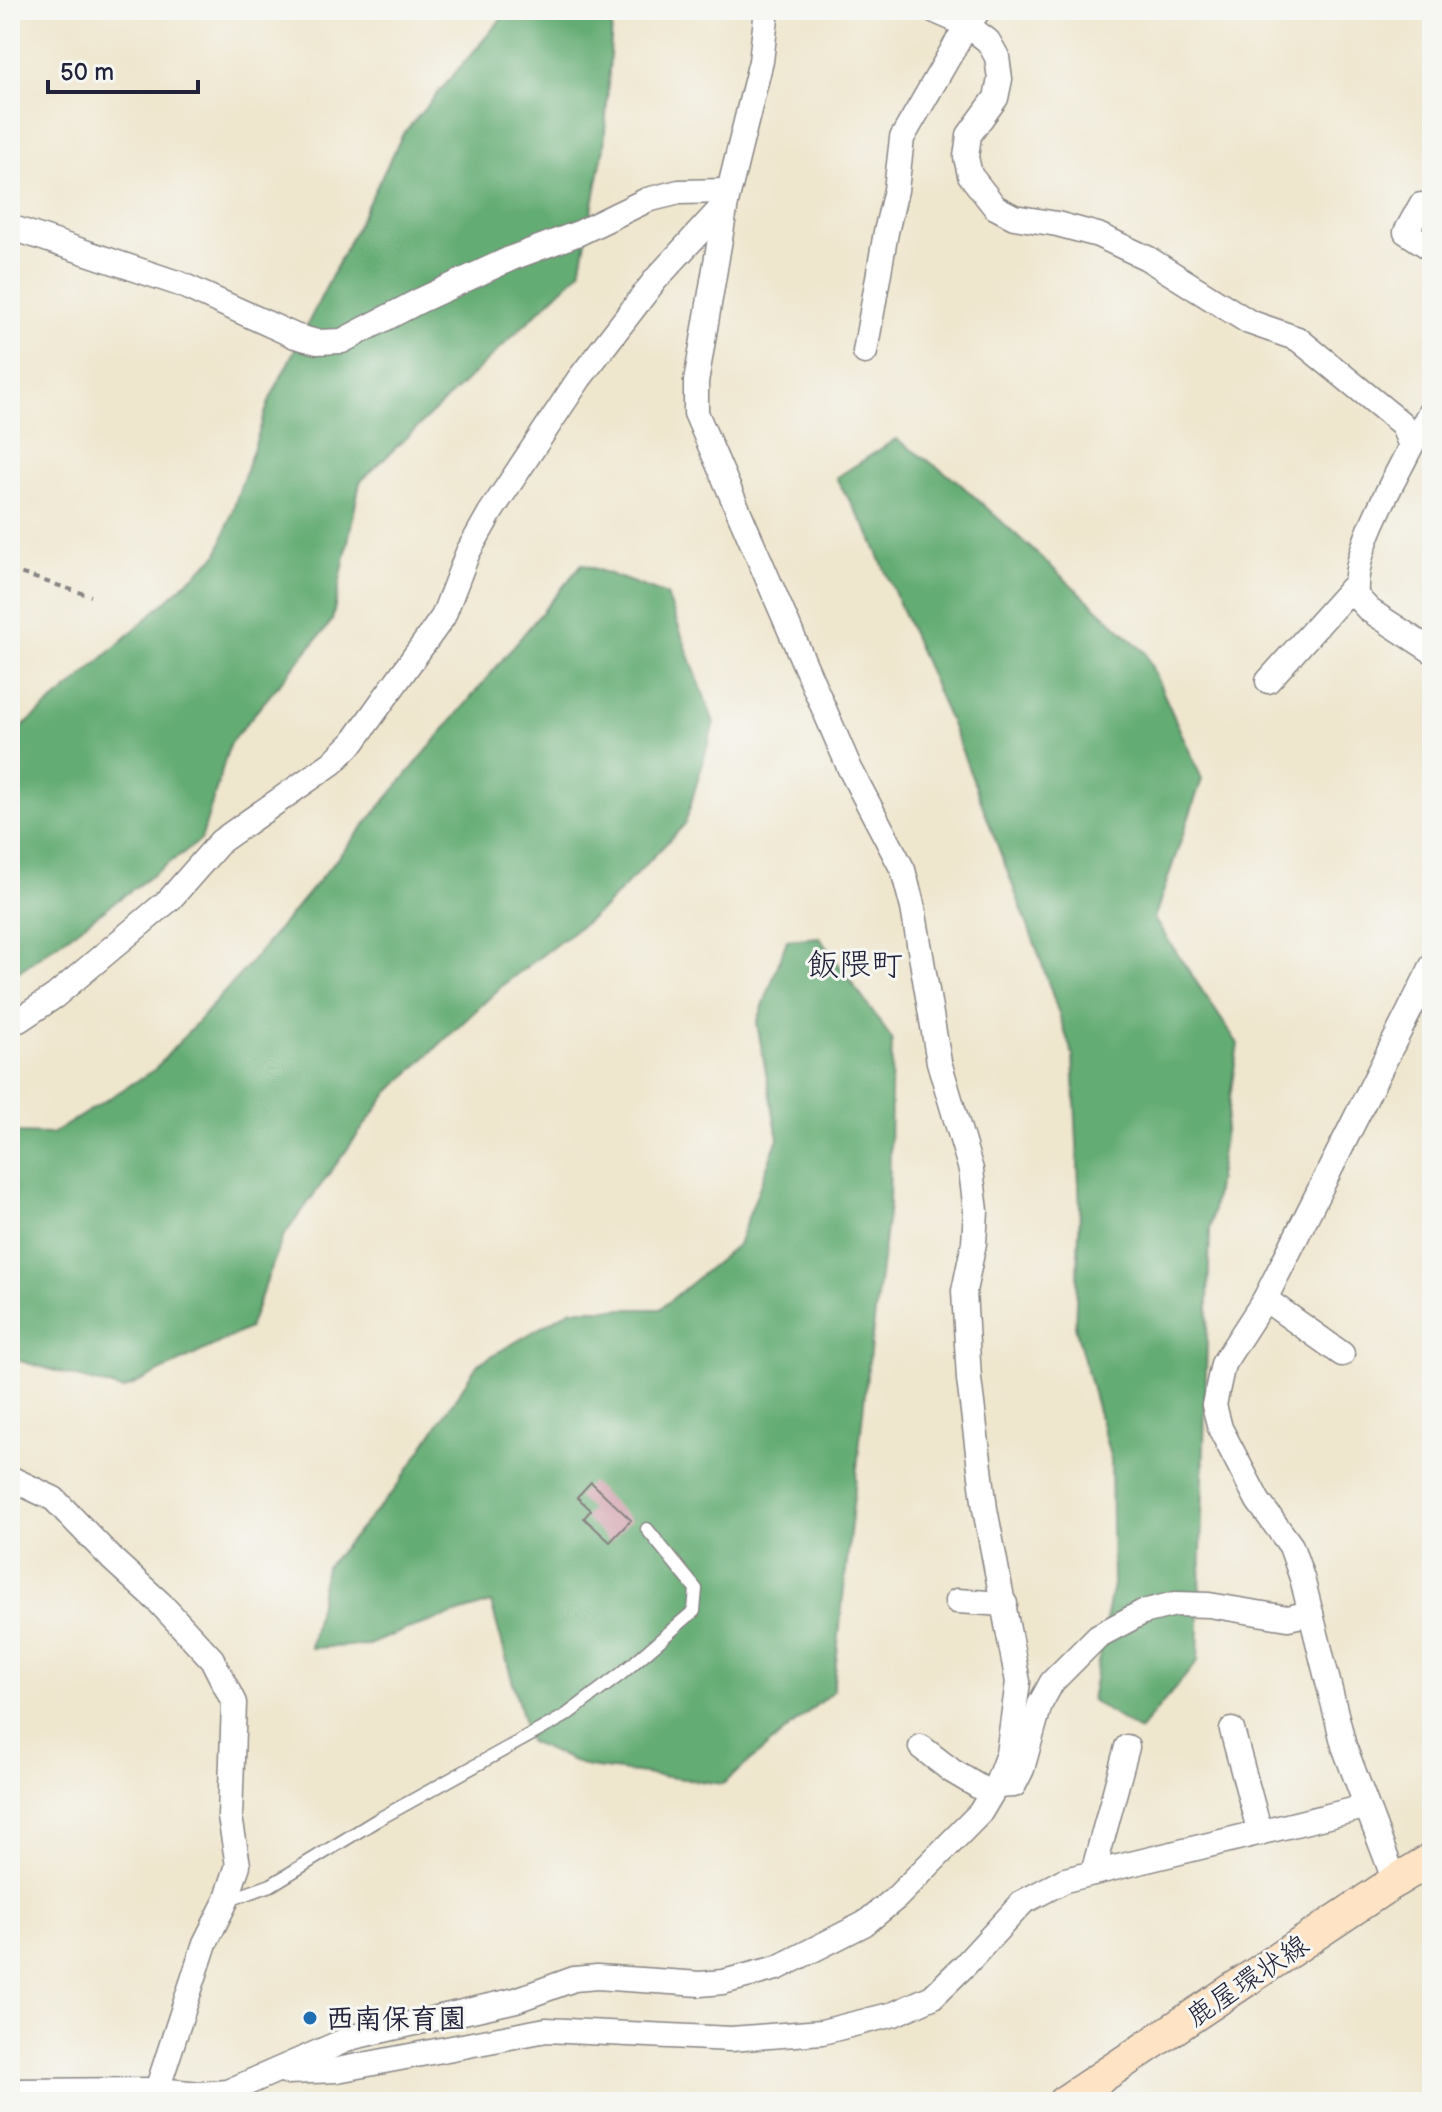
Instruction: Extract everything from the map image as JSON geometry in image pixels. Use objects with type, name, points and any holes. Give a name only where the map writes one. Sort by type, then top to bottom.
[{"type":"main road","name":"鹿屋環状線","points":[[1064,2102],[1432,1859]]},
{"type":"street","points":[[10,2091],[157,2096],[227,2092],[353,2037],[516,2000],[574,1979],[597,1977],[700,1984],[723,1982],[777,1968],[864,1924],[885,1907],[980,1813],[994,1790],[1008,1754],[1018,1682],[985,1509],[969,1379],[964,1291],[974,1243],[976,1211],[971,1170],[939,1062],[913,908],[903,870],[850,769],[696,413],[696,382],[727,197],[761,61],[767,10]]},
{"type":"street","points":[[933,10],[973,18],[997,57],[1000,79],[996,98],[969,135],[966,157],[970,175],[995,207],[1014,217],[1098,235],[1147,258],[1249,322],[1298,339],[1402,424],[1411,446]]},
{"type":"street","points":[[865,352],[896,190],[902,138],[973,18]]},
{"type":"street","points":[[10,227],[180,284],[295,336],[317,342],[342,341],[512,258],[579,233],[647,200],[679,192],[727,197]]},
{"type":"street","points":[[10,1022],[19,1020],[55,996],[170,899],[221,841],[332,763],[353,742],[443,617],[468,552],[490,513],[579,379],[656,279],[727,197]]},
{"type":"street","points":[[1421,205],[1406,232],[1432,249]]},
{"type":"street","points":[[1432,409],[1379,510],[1355,575],[1356,596],[1369,610],[1432,651]]},
{"type":"street","points":[[1268,681],[1355,584]]},
{"type":"street","points":[[1392,1883],[1390,1868],[1344,1746],[1291,1546],[1258,1501],[1220,1428],[1214,1405],[1223,1364],[1265,1299],[1432,966]]},
{"type":"street","points":[[1265,1299],[1342,1354]]},
{"type":"street","points":[[10,1478],[54,1499],[160,1603],[212,1659],[234,1703],[230,1817],[238,1865],[226,1901],[205,1943],[157,2096]]},
{"type":"street","points":[[957,1601],[1005,1604]]},
{"type":"street","points":[[921,1747],[952,1771],[994,1790],[1014,1785],[1022,1769],[1040,1704],[1052,1682],[1098,1636],[1143,1612],[1175,1604],[1209,1605],[1288,1618],[1311,1613]]},
{"type":"street","points":[[1232,1730],[1260,1833]]},
{"type":"street","points":[[1093,1873],[1127,1747]]},
{"type":"street","points":[[269,2073],[337,2070],[546,2030],[731,2039],[822,2032],[894,2014],[932,1997],[1023,1902],[1065,1880],[1365,1807]]},
{"type":"lane","points":[[226,1901],[271,1885],[377,1820],[565,1716],[621,1674],[694,1611],[696,1589],[647,1529]]},
{"type":"path","points":[[10,570],[91,596]]},
{"type":"green space","points":[[509,10],[613,10],[604,147],[580,272],[360,482],[332,621],[230,743],[201,840],[18,972],[10,969],[10,737],[72,686],[218,554],[270,399],[403,134]]},
{"type":"green space","points":[[896,439],[956,480],[1145,652],[1202,779],[1154,919],[1238,1044],[1210,1230],[1198,1661],[1139,1731],[1091,1700],[1113,1584],[1111,1460],[1075,1326],[1080,1208],[1073,1056],[1039,955],[957,738],[869,533],[836,478]]},
{"type":"green space","points":[[582,564],[667,595],[714,723],[685,824],[603,909],[504,984],[389,1092],[283,1237],[249,1328],[123,1390],[10,1358],[10,1133],[52,1134],[154,1070],[246,968]]},
{"type":"green space","points":[[819,937],[892,1039],[889,1206],[867,1375],[833,1691],[723,1784],[588,1767],[529,1742],[491,1603],[407,1629],[368,1645],[310,1648],[326,1567],[394,1491],[478,1364],[572,1309],[660,1309],[738,1244],[778,1138],[757,1023],[787,940]]},
{"type":"building","points":[[591,1482],[631,1520],[610,1542],[584,1518],[591,1510],[577,1497]]},
{"type":"place","name":"西南保育園","points":[[310,2018]]},
{"type":"district","name":"飯隈町","points":[[855,964]]}]
